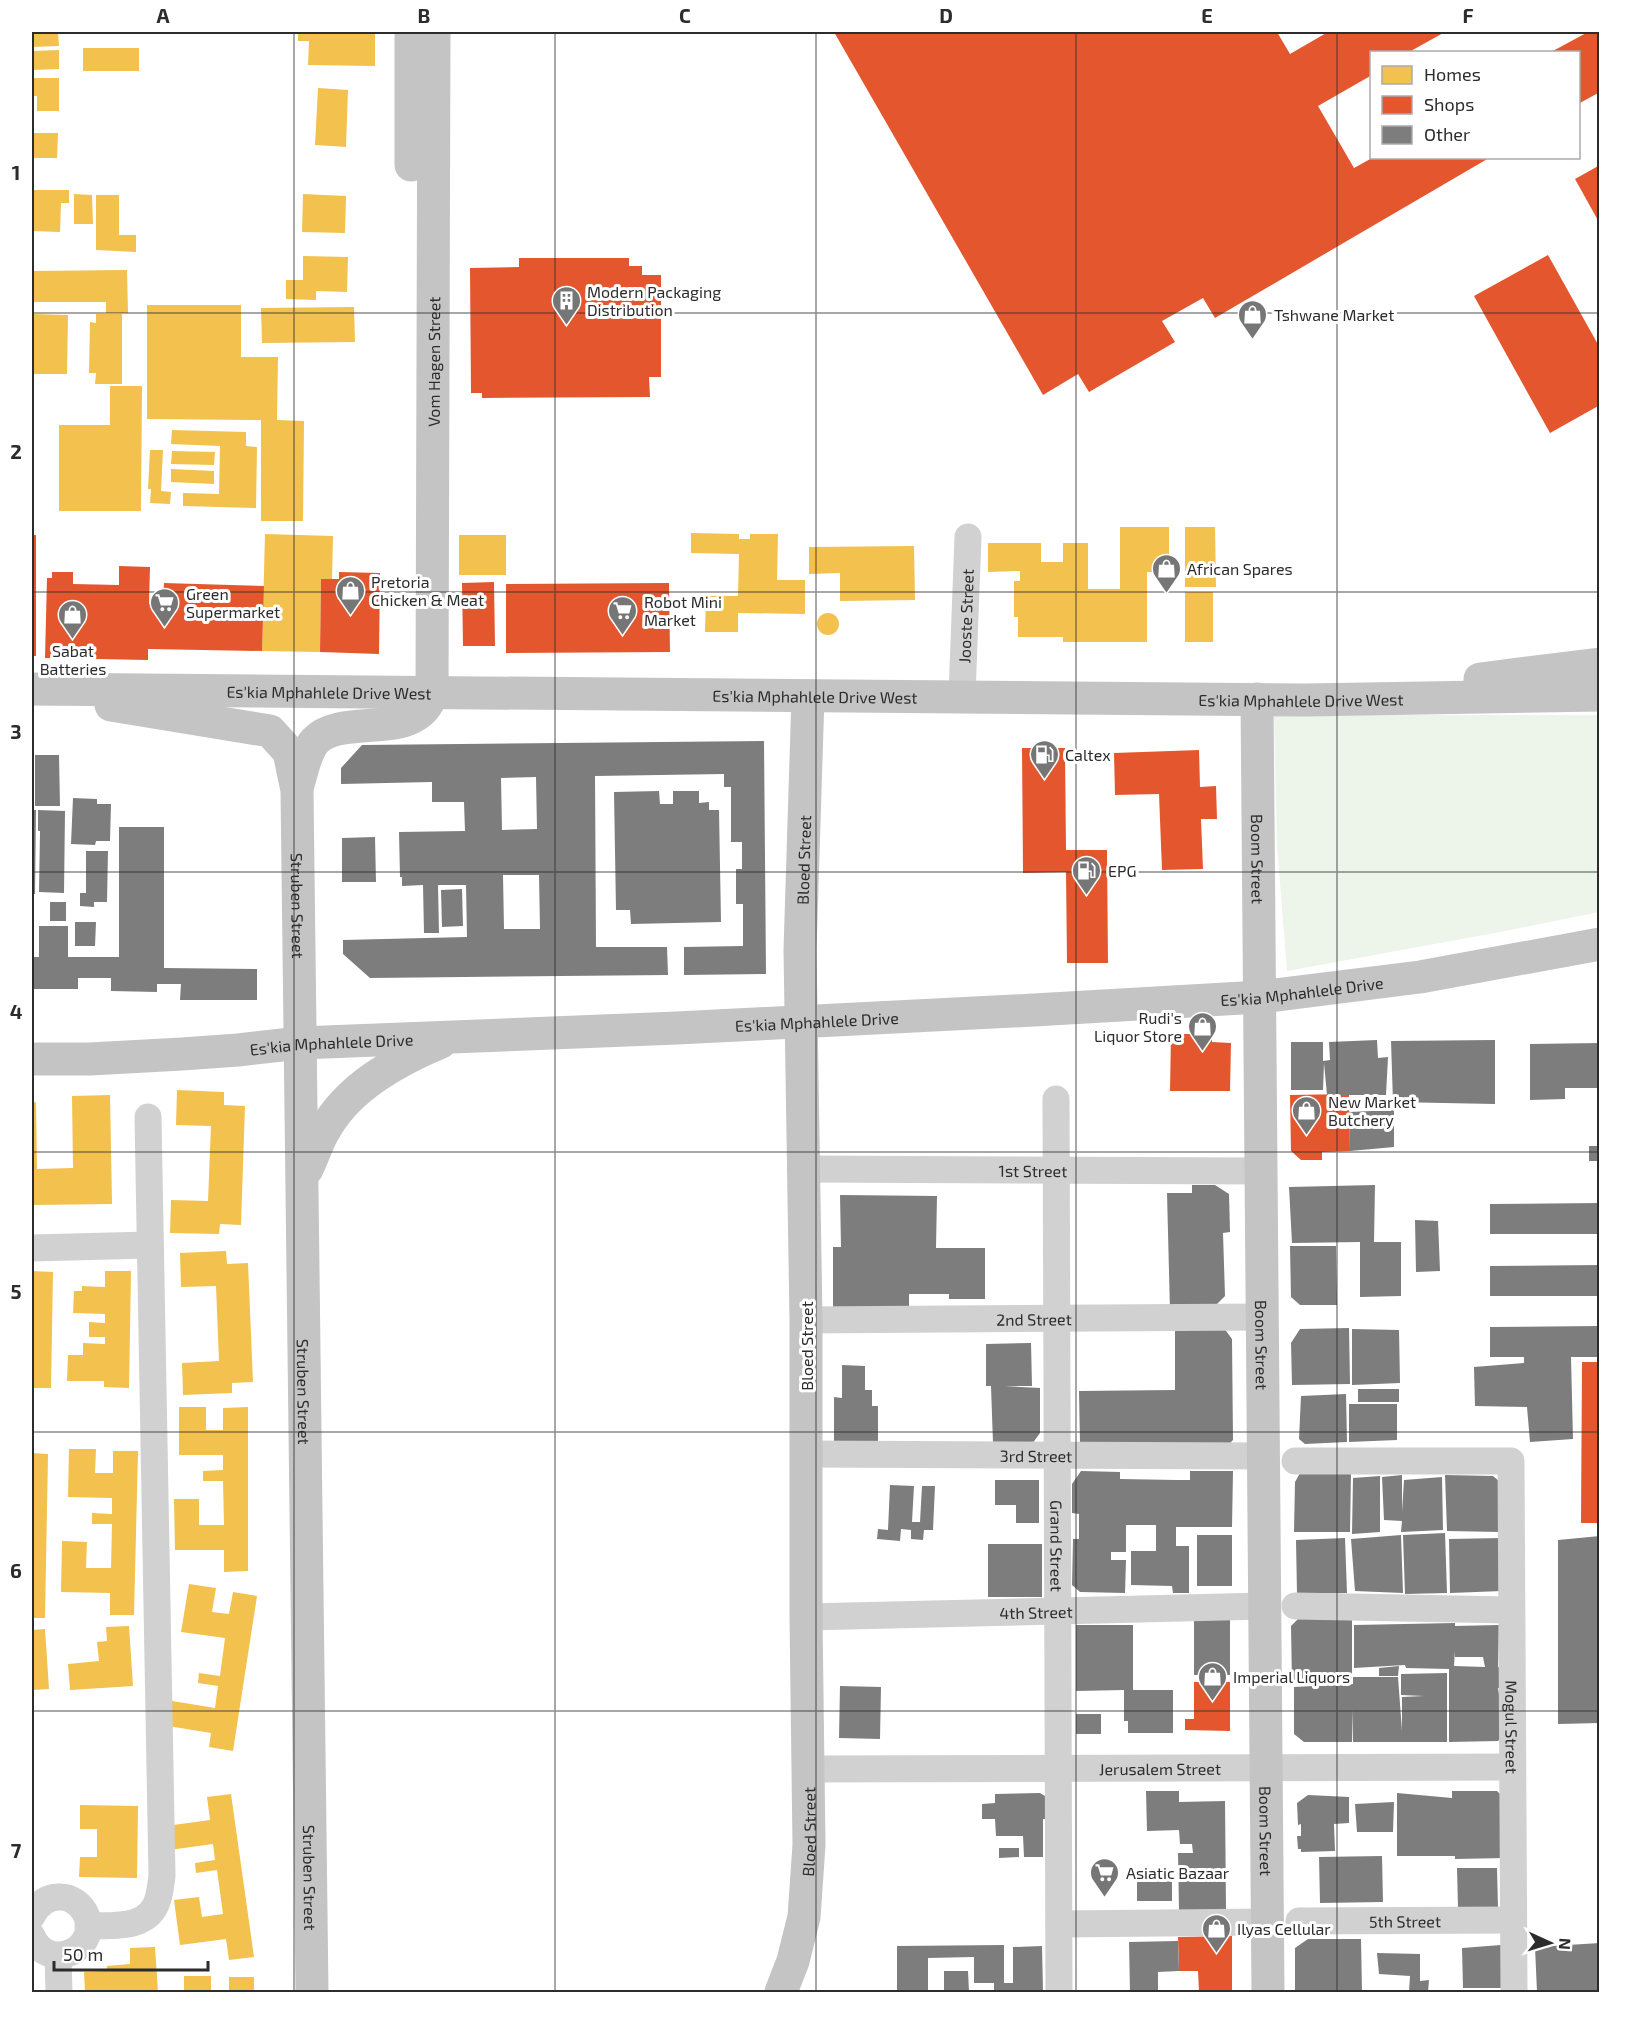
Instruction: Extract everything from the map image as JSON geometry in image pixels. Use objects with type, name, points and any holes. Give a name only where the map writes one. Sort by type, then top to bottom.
[{"type":"main road","name":"Vom Hagen Street","points":[[411,32],[422,692]]},
{"type":"main road","name":"Vom Hagen Street","points":[[422,692],[434,32]]},
{"type":"main road","points":[[1306,700],[1599,664]]},
{"type":"main road","name":"Es'kia Mphahlele Drive West","points":[[32,689],[1306,700],[1599,695]]},
{"type":"main road","points":[[77,689],[101,702],[128,709],[270,731],[289,752],[297,790]]},
{"type":"main road","points":[[297,790],[309,749],[323,735],[336,730],[393,723],[411,718],[426,706],[422,692]]},
{"type":"main road","name":"Bloed Street","points":[[781,1992],[793,1961],[804,1917],[809,1845],[806,1320],[800,950],[808,696]]},
{"type":"main road","name":"Boom Street","points":[[1257,699],[1263,1317],[1279,1459],[1280,1606],[1267,1767],[1283,1921],[1268,1992]]},
{"type":"main road","name":"Struben Street","points":[[297,790],[312,1992]]},
{"type":"main road","name":"Es'kia Mphahlele Drive","points":[[32,1059],[171,1055],[300,1043],[1034,1011],[1260,997],[1419,976],[1599,944]]},
{"type":"main road","points":[[302,1183],[323,1131],[355,1091],[396,1065],[453,1037]]},
{"type":"street","name":"Jooste Street","points":[[962,696],[968,537]]},
{"type":"street","name":"Grand Street","points":[[1056,1099],[1059,1992]]},
{"type":"street","points":[[88,1926],[134,1923],[145,1919],[158,1901],[162,1876],[148,1117]]},
{"type":"street","name":"1st Street","points":[[803,1169],[1261,1171]]},
{"type":"street","points":[[32,1248],[150,1245]]},
{"type":"street","name":"2nd Street","points":[[806,1320],[1263,1317]]},
{"type":"street","name":"3rd Street","points":[[806,1454],[1510,1460]]},
{"type":"street","name":"Mogul Street","points":[[1510,1460],[1514,1992]]},
{"type":"street","name":"4th Street","points":[[806,1617],[1280,1606],[1510,1610]]},
{"type":"street","name":"Jerusalem Street","points":[[808,1769],[1512,1767]]},
{"type":"street","points":[[32,1916],[37,1906],[45,1900],[65,1897],[81,1907],[87,1916],[88,1926],[87,1935],[76,1950],[58,1956],[41,1949],[32,1936]]},
{"type":"street","name":"5th Street","points":[[1059,1924],[1513,1920]]},
{"type":"street","points":[[58,1956],[59,1992]]},
{"type":"shaded area","points":[[1274,715],[1599,715],[1599,912],[1287,971],[1277,845]]},
{"type":"building: Homes","points":[[32,32],[58,32],[59,46],[32,47]]},
{"type":"building: Homes","points":[[298,32],[375,32],[375,66],[308,65],[309,41],[298,41]]},
{"type":"building: Homes","points":[[83,48],[139,48],[139,71],[83,71]]},
{"type":"building: Homes","points":[[59,50],[59,69],[32,70],[32,51]]},
{"type":"building: Homes","points":[[32,78],[59,78],[59,111],[37,111],[37,96],[32,96]]},
{"type":"building: Homes","points":[[318,88],[348,90],[346,147],[315,145]]},
{"type":"building: Homes","points":[[32,133],[58,133],[57,158],[32,158]]},
{"type":"building: Homes","points":[[32,190],[69,190],[69,203],[61,203],[60,232],[32,231]]},
{"type":"building: Homes","points":[[74,194],[92,195],[93,224],[74,224]]},
{"type":"building: Homes","points":[[303,194],[346,196],[345,233],[302,232]]},
{"type":"building: Homes","points":[[96,195],[119,195],[119,235],[136,235],[136,252],[96,250]]},
{"type":"building: Homes","points":[[303,256],[348,257],[347,292],[316,291],[316,300],[286,299],[286,280],[303,280]]},
{"type":"building: Homes","points":[[127,270],[128,313],[106,313],[106,302],[32,302],[32,271]]},
{"type":"building: Homes","points":[[147,305],[241,305],[241,357],[278,357],[277,420],[304,421],[303,521],[261,521],[261,420],[147,419]]},
{"type":"building: Homes","points":[[354,307],[355,342],[262,343],[261,308]]},
{"type":"building: Homes","points":[[32,314],[68,315],[67,374],[32,374]]},
{"type":"building: Homes","points":[[96,314],[122,314],[122,384],[95,384],[96,373],[89,373],[90,322],[96,323]]},
{"type":"building: Homes","points":[[110,386],[142,386],[141,511],[59,511],[59,425],[110,425]]},
{"type":"building: Homes","points":[[172,430],[246,432],[246,446],[257,447],[256,508],[183,506],[183,493],[219,494],[220,446],[171,444]]},
{"type":"building: Homes","points":[[150,450],[163,450],[161,491],[171,492],[170,504],[150,503],[151,489],[148,489]]},
{"type":"building: Homes","points":[[172,451],[215,452],[214,465],[171,464]]},
{"type":"building: Homes","points":[[171,469],[214,471],[214,484],[171,482]]},
{"type":"building: Homes","points":[[1120,527],[1169,527],[1169,572],[1147,572],[1147,642],[1063,642],[1063,637],[1018,637],[1018,617],[1014,617],[1014,581],[1020,581],[1020,571],[988,572],[988,543],[1041,543],[1041,562],[1063,562],[1063,543],[1088,543],[1088,589],[1120,589]]},
{"type":"building: Homes","points":[[1185,527],[1215,527],[1216,587],[1185,587]]},
{"type":"building: Homes","points":[[691,533],[739,534],[739,539],[750,539],[750,534],[778,534],[777,580],[805,580],[805,614],[738,613],[738,632],[705,632],[706,596],[738,596],[739,554],[691,553]]},
{"type":"building: Homes","points":[[265,534],[333,536],[332,579],[321,579],[320,652],[262,651]]},
{"type":"building: Homes","points":[[459,535],[506,535],[506,575],[459,575]]},
{"type":"building: Homes","points":[[914,546],[915,600],[840,601],[840,573],[809,574],[809,547]]},
{"type":"building: Homes","points":[[1185,592],[1213,592],[1213,642],[1185,642]]},
{"type":"building: Homes","points":[[828,613],[838,620],[839,624],[832,634],[828,635],[818,628],[817,624],[824,614]]},
{"type":"building: Homes","points":[[177,1090],[224,1092],[224,1105],[245,1106],[241,1225],[220,1224],[219,1234],[170,1233],[171,1200],[208,1201],[211,1126],[176,1125]]},
{"type":"building: Homes","points":[[110,1095],[112,1204],[32,1205],[32,1103],[36,1102],[37,1169],[73,1168],[72,1096]]},
{"type":"building: Homes","points":[[226,1251],[227,1264],[248,1263],[253,1382],[232,1383],[232,1393],[183,1395],[182,1363],[219,1361],[216,1286],[181,1287],[180,1253]]},
{"type":"building: Homes","points":[[32,1271],[53,1272],[51,1388],[32,1388]]},
{"type":"building: Homes","points":[[105,1271],[131,1271],[129,1388],[104,1387],[104,1381],[67,1381],[68,1355],[83,1355],[83,1343],[105,1344],[105,1337],[89,1337],[89,1322],[105,1323],[105,1314],[73,1313],[74,1291],[82,1291],[82,1286],[105,1287]]},
{"type":"building: Homes","points":[[179,1407],[206,1407],[206,1430],[223,1430],[223,1408],[248,1407],[248,1571],[224,1572],[224,1550],[175,1550],[174,1499],[199,1499],[199,1525],[224,1525],[223,1481],[203,1481],[203,1471],[223,1470],[223,1455],[179,1455]]},
{"type":"building: Homes","points":[[69,1449],[96,1449],[95,1473],[113,1473],[113,1451],[138,1451],[134,1615],[110,1615],[110,1593],[61,1592],[62,1541],[87,1542],[86,1568],[111,1568],[112,1524],[92,1524],[92,1513],[112,1514],[112,1498],[68,1497]]},
{"type":"building: Homes","points":[[32,1453],[48,1454],[45,1618],[32,1618]]},
{"type":"building: Homes","points":[[189,1584],[216,1588],[212,1612],[229,1614],[233,1592],[257,1596],[233,1751],[209,1747],[211,1733],[168,1726],[172,1701],[215,1708],[218,1686],[198,1683],[199,1673],[220,1676],[225,1638],[181,1632]]},
{"type":"building: Homes","points":[[129,1626],[133,1686],[70,1690],[68,1664],[99,1661],[97,1642],[107,1641],[106,1627]]},
{"type":"building: Homes","points":[[45,1629],[49,1689],[32,1690],[32,1630]]},
{"type":"building: Homes","points":[[231,1794],[254,1957],[229,1960],[226,1939],[180,1945],[174,1900],[199,1897],[202,1917],[223,1914],[217,1870],[196,1873],[195,1863],[215,1860],[213,1844],[169,1850],[166,1826],[210,1820],[207,1797]]},
{"type":"building: Homes","points":[[80,1805],[138,1806],[137,1878],[79,1877],[80,1857],[97,1857],[97,1829],[80,1829]]},
{"type":"building: Homes","points":[[155,1947],[158,1992],[85,1992],[84,1972],[107,1971],[107,1966],[130,1964],[130,1948]]},
{"type":"building: Homes","points":[[184,1976],[211,1976],[211,1992],[184,1992]]},
{"type":"building: Homes","points":[[229,1977],[254,1977],[254,1992],[229,1992]]},
{"type":"building: Shops","points":[[834,32],[1277,32],[1290,54],[1328,32],[1445,32],[1411,51],[1370,51],[1370,76],[1318,106],[1354,168],[1370,159],[1487,159],[1215,318],[1203,298],[1162,321],[1175,342],[1089,392],[1078,374],[1043,395]]},
{"type":"building: Shops","points":[[1588,32],[1600,32],[1600,92],[1580,103],[1580,51],[1553,51]]},
{"type":"building: Shops","points":[[1600,165],[1600,224],[1575,179]]},
{"type":"building: Shops","points":[[1548,255],[1600,348],[1600,405],[1550,433],[1474,296]]},
{"type":"building: Shops","name":"Modern Packaging Distribution","points":[[519,258],[629,258],[629,266],[642,266],[642,275],[661,275],[661,377],[649,377],[650,397],[482,398],[482,393],[471,393],[470,268],[519,267]]},
{"type":"building: Shops","points":[[32,535],[36,535],[36,656],[32,656]]},
{"type":"building: Shops","points":[[119,566],[150,567],[149,604],[163,604],[164,583],[264,586],[262,651],[148,649],[148,660],[45,658],[47,578],[52,578],[52,572],[73,572],[73,584],[119,585]]},
{"type":"building: Shops","name":"Pretoria Chicken & Meat","points":[[339,572],[380,573],[379,654],[320,652],[321,579],[339,579]]},
{"type":"building: Shops","points":[[494,582],[495,646],[463,646],[462,583]]},
{"type":"building: Shops","points":[[669,583],[670,652],[506,653],[506,584]]},
{"type":"building: Shops","points":[[1022,748],[1065,748],[1066,850],[1107,850],[1108,963],[1067,963],[1066,872],[1023,873]]},
{"type":"building: Shops","points":[[1199,750],[1200,787],[1216,786],[1217,819],[1201,819],[1203,869],[1162,870],[1159,794],[1115,795],[1114,753]]},
{"type":"building: Shops","points":[[1171,1034],[1212,1034],[1212,1042],[1231,1043],[1230,1091],[1170,1091]]},
{"type":"building: Shops","points":[[1349,1094],[1350,1151],[1322,1152],[1322,1160],[1301,1160],[1291,1151],[1290,1095]]},
{"type":"building: Shops","points":[[1582,1362],[1600,1362],[1600,1523],[1581,1523]]},
{"type":"building: Shops","name":"Imperial Liquors","points":[[1194,1682],[1230,1682],[1230,1731],[1185,1730],[1185,1719],[1194,1719]]},
{"type":"building: Shops","points":[[1232,1936],[1232,1992],[1199,1992],[1198,1971],[1179,1971],[1178,1937]]},
{"type":"building: Other","points":[[764,741],[766,974],[684,975],[684,947],[743,946],[743,904],[736,904],[736,869],[742,869],[742,842],[731,842],[731,787],[724,787],[724,774],[595,776],[596,947],[667,947],[668,975],[370,978],[343,954],[343,940],[467,937],[466,885],[438,885],[439,933],[424,933],[423,885],[402,886],[399,832],[465,831],[464,802],[432,802],[432,782],[341,784],[341,768],[362,745]],"holes":[[[536,777],[537,829],[502,830],[501,778]],[[503,875],[539,875],[540,929],[504,929]]]},
{"type":"building: Other","points":[[35,755],[59,755],[60,806],[35,806]]},
{"type":"building: Other","points":[[659,791],[660,804],[673,804],[673,791],[699,791],[699,803],[709,802],[709,810],[719,810],[721,922],[631,924],[630,910],[616,910],[614,792]]},
{"type":"building: Other","points":[[73,798],[97,799],[97,804],[111,804],[110,841],[96,841],[95,845],[71,844]]},
{"type":"building: Other","points":[[32,810],[36,810],[35,894],[32,894]]},
{"type":"building: Other","points":[[38,810],[65,811],[64,893],[39,892]]},
{"type":"building: Other","points":[[119,827],[164,827],[164,968],[257,969],[257,1000],[180,1000],[181,984],[157,984],[157,992],[111,991],[111,978],[78,978],[78,989],[32,989],[32,957],[39,957],[39,926],[68,926],[68,957],[119,957]]},
{"type":"building: Other","points":[[375,837],[376,882],[342,882],[342,838]]},
{"type":"building: Other","points":[[86,851],[108,851],[107,902],[94,902],[94,907],[80,906],[80,893],[86,893]]},
{"type":"building: Other","points":[[462,889],[463,926],[442,927],[441,890]]},
{"type":"building: Other","points":[[50,902],[66,902],[66,921],[50,921]]},
{"type":"building: Other","points":[[75,922],[96,922],[95,946],[75,946]]},
{"type":"building: Other","points":[[1377,1040],[1378,1058],[1388,1057],[1386,1095],[1327,1095],[1324,1063],[1323,1090],[1291,1090],[1291,1042],[1323,1042],[1323,1061],[1330,1060],[1329,1042]]},
{"type":"building: Other","points":[[1495,1040],[1495,1104],[1393,1102],[1391,1041]]},
{"type":"building: Other","points":[[1600,1043],[1600,1088],[1565,1088],[1565,1099],[1530,1100],[1530,1044]]},
{"type":"building: Other","points":[[1394,1110],[1394,1147],[1350,1151],[1349,1112]]},
{"type":"building: Other","points":[[1589,1146],[1600,1146],[1600,1161],[1589,1161]]},
{"type":"building: Other","points":[[1192,1185],[1215,1185],[1229,1194],[1230,1232],[1223,1233],[1225,1296],[1211,1310],[1170,1311],[1167,1193],[1192,1193]]},
{"type":"building: Other","points":[[1375,1185],[1374,1242],[1401,1242],[1401,1296],[1360,1297],[1360,1242],[1292,1243],[1289,1187]]},
{"type":"building: Other","points":[[840,1195],[937,1196],[936,1248],[985,1248],[985,1299],[949,1299],[949,1294],[909,1294],[909,1307],[833,1307],[833,1247],[841,1247]]},
{"type":"building: Other","points":[[1600,1203],[1600,1234],[1490,1234],[1490,1204]]},
{"type":"building: Other","points":[[1415,1220],[1438,1221],[1440,1271],[1416,1272]]},
{"type":"building: Other","points":[[1290,1246],[1336,1246],[1337,1305],[1300,1305],[1291,1297]]},
{"type":"building: Other","points":[[1600,1265],[1600,1296],[1490,1296],[1490,1266]]},
{"type":"building: Other","points":[[1600,1326],[1600,1357],[1571,1357],[1573,1439],[1530,1442],[1527,1407],[1475,1406],[1474,1367],[1524,1363],[1524,1357],[1490,1357],[1490,1327]]},
{"type":"building: Other","points":[[1224,1328],[1232,1339],[1233,1440],[1223,1450],[1080,1444],[1079,1391],[1175,1390],[1175,1329]]},
{"type":"building: Other","points":[[1349,1328],[1350,1384],[1292,1385],[1291,1343],[1300,1329]]},
{"type":"building: Other","points":[[1352,1329],[1399,1330],[1400,1383],[1352,1385]]},
{"type":"building: Other","points":[[1031,1343],[1032,1386],[1005,1386],[1040,1388],[1040,1433],[1032,1444],[993,1443],[991,1386],[986,1386],[986,1344]]},
{"type":"building: Other","points":[[842,1365],[865,1366],[865,1390],[872,1390],[872,1406],[878,1406],[878,1446],[834,1446],[834,1397],[842,1398]]},
{"type":"building: Other","points":[[1358,1389],[1399,1389],[1399,1402],[1358,1402]]},
{"type":"building: Other","points":[[1346,1394],[1347,1442],[1305,1444],[1299,1439],[1301,1396]]},
{"type":"building: Other","points":[[1349,1404],[1397,1404],[1397,1440],[1349,1442]]},
{"type":"building: Other","points":[[1081,1471],[1120,1472],[1120,1479],[1190,1480],[1190,1471],[1233,1471],[1232,1527],[1176,1527],[1176,1546],[1189,1546],[1189,1593],[1173,1593],[1172,1586],[1131,1585],[1131,1551],[1156,1551],[1156,1525],[1126,1525],[1126,1552],[1111,1552],[1111,1560],[1126,1560],[1125,1593],[1080,1592],[1072,1585],[1073,1539],[1079,1539],[1079,1514],[1072,1513],[1072,1484]]},
{"type":"building: Other","points":[[1300,1473],[1351,1473],[1350,1532],[1294,1532],[1295,1482]]},
{"type":"building: Other","points":[[1402,1475],[1402,1512],[1404,1480],[1442,1477],[1443,1530],[1401,1532],[1402,1521],[1384,1520],[1382,1477]]},
{"type":"building: Other","points":[[1445,1475],[1493,1476],[1499,1481],[1501,1532],[1447,1531]]},
{"type":"building: Other","points":[[1380,1476],[1380,1532],[1352,1534],[1353,1478]]},
{"type":"building: Other","points":[[995,1480],[1039,1480],[1039,1523],[1016,1523],[1016,1505],[995,1505]]},
{"type":"building: Other","points":[[890,1485],[914,1486],[912,1522],[920,1522],[922,1486],[935,1486],[933,1530],[924,1530],[923,1540],[911,1539],[911,1530],[901,1529],[900,1541],[877,1539],[878,1529],[888,1530]]},
{"type":"building: Other","points":[[1445,1533],[1447,1593],[1405,1594],[1403,1535]]},
{"type":"building: Other","points":[[1197,1535],[1232,1535],[1232,1586],[1197,1586]]},
{"type":"building: Other","points":[[1401,1535],[1403,1593],[1355,1591],[1351,1539]]},
{"type":"building: Other","points":[[1600,1536],[1600,1723],[1558,1724],[1558,1540]]},
{"type":"building: Other","points":[[1345,1538],[1347,1593],[1297,1594],[1296,1540]]},
{"type":"building: Other","points":[[1502,1538],[1502,1591],[1450,1593],[1449,1539]]},
{"type":"building: Other","points":[[988,1544],[1042,1544],[1042,1597],[988,1597]]},
{"type":"building: Other","points":[[1194,1615],[1230,1615],[1230,1675],[1194,1675]]},
{"type":"building: Other","points":[[1352,1615],[1352,1680],[1292,1684],[1291,1626],[1300,1617]]},
{"type":"building: Other","points":[[1455,1623],[1455,1626],[1499,1625],[1498,1667],[1505,1667],[1504,1687],[1498,1688],[1505,1733],[1498,1741],[1449,1742],[1449,1669],[1406,1668],[1405,1665],[1354,1668],[1354,1625]],"holes":[[[1455,1650],[1455,1657],[1483,1657],[1485,1667],[1454,1666]]]},
{"type":"building: Other","points":[[1076,1625],[1133,1625],[1133,1690],[1173,1690],[1173,1733],[1128,1733],[1128,1721],[1124,1721],[1124,1690],[1076,1691]]},
{"type":"building: Other","points":[[1399,1666],[1398,1676],[1379,1676],[1379,1668]]},
{"type":"building: Other","points":[[1447,1673],[1447,1742],[1353,1742],[1353,1709],[1352,1742],[1304,1742],[1294,1734],[1294,1687],[1353,1684],[1353,1677],[1398,1677],[1402,1731],[1402,1697],[1424,1696],[1401,1695],[1401,1674]]},
{"type":"building: Other","points":[[840,1686],[881,1687],[880,1739],[839,1738]]},
{"type":"building: Other","points":[[1076,1714],[1101,1714],[1101,1734],[1076,1734]]},
{"type":"building: Other","points":[[1146,1791],[1179,1791],[1179,1802],[1225,1801],[1226,1910],[1179,1911],[1178,1853],[1193,1853],[1192,1844],[1180,1844],[1179,1830],[1147,1831]]},
{"type":"building: Other","points":[[1452,1791],[1497,1791],[1506,1800],[1506,1858],[1455,1859],[1455,1856],[1397,1856],[1397,1793],[1452,1798]]},
{"type":"building: Other","points":[[1040,1793],[1050,1799],[1050,1819],[1043,1819],[1043,1857],[1024,1857],[1023,1836],[996,1836],[995,1819],[982,1819],[982,1804],[995,1803],[995,1794]]},
{"type":"building: Other","points":[[1308,1795],[1349,1797],[1349,1823],[1334,1824],[1335,1851],[1301,1852],[1301,1849],[1298,1849],[1297,1836],[1301,1836],[1301,1824],[1298,1825],[1297,1803]]},
{"type":"building: Other","points":[[1394,1802],[1393,1832],[1357,1832],[1355,1804]]},
{"type":"building: Other","points":[[999,1848],[1019,1848],[1019,1857],[999,1858]]},
{"type":"building: Other","points":[[1382,1856],[1383,1902],[1320,1903],[1319,1857]]},
{"type":"building: Other","points":[[1457,1868],[1497,1868],[1498,1908],[1458,1908]]},
{"type":"building: Other","points":[[1172,1881],[1172,1901],[1137,1901],[1137,1882]]},
{"type":"building: Other","points":[[1308,1939],[1361,1939],[1362,1992],[1295,1992],[1295,1948]]},
{"type":"building: Other","points":[[1178,1941],[1179,1971],[1158,1972],[1158,1992],[1130,1992],[1129,1942]]},
{"type":"building: Other","points":[[1600,1943],[1600,1992],[1537,1992],[1535,1947]]},
{"type":"building: Other","points":[[1004,1945],[1004,1983],[1013,1983],[1013,1947],[1042,1946],[1043,1992],[994,1992],[994,1983],[974,1983],[974,1957],[928,1958],[928,1992],[897,1992],[897,1946]]},
{"type":"building: Other","points":[[1501,1945],[1504,1988],[1463,1988],[1462,1948]]},
{"type":"building: Other","points":[[1377,1953],[1420,1954],[1420,1981],[1429,1980],[1428,1992],[1409,1992],[1410,1976],[1379,1974]]},
{"type":"building: Other","points":[[944,1971],[968,1971],[969,1992],[944,1992]]},
{"type":"place","name":"Modern Packaging Distribution","points":[[566,326]]},
{"type":"place","name":"Tshwane Market","points":[[1253,340]]},
{"type":"place","name":"African Spares","points":[[1166,594]]},
{"type":"place","name":"Pretoria Chicken & Meat","points":[[350,616]]},
{"type":"place","name":"Green Supermarket","points":[[165,628]]},
{"type":"place","name":"Robot Mini Market","points":[[623,636]]},
{"type":"place","name":"Sabat Batteries","points":[[73,640]]},
{"type":"place","name":"Caltex","points":[[1044,780]]},
{"type":"place","name":"EPG","points":[[1087,896]]},
{"type":"place","name":"Rudi's Liquor Store","points":[[1203,1052]]},
{"type":"place","name":"New Market Butchery","points":[[1307,1136]]},
{"type":"place","name":"Imperial Liquors","points":[[1212,1702]]},
{"type":"place","name":"Asiatic Bazaar","points":[[1105,1898]]},
{"type":"place","name":"Ilyas Cellular","points":[[1216,1954]]}]
